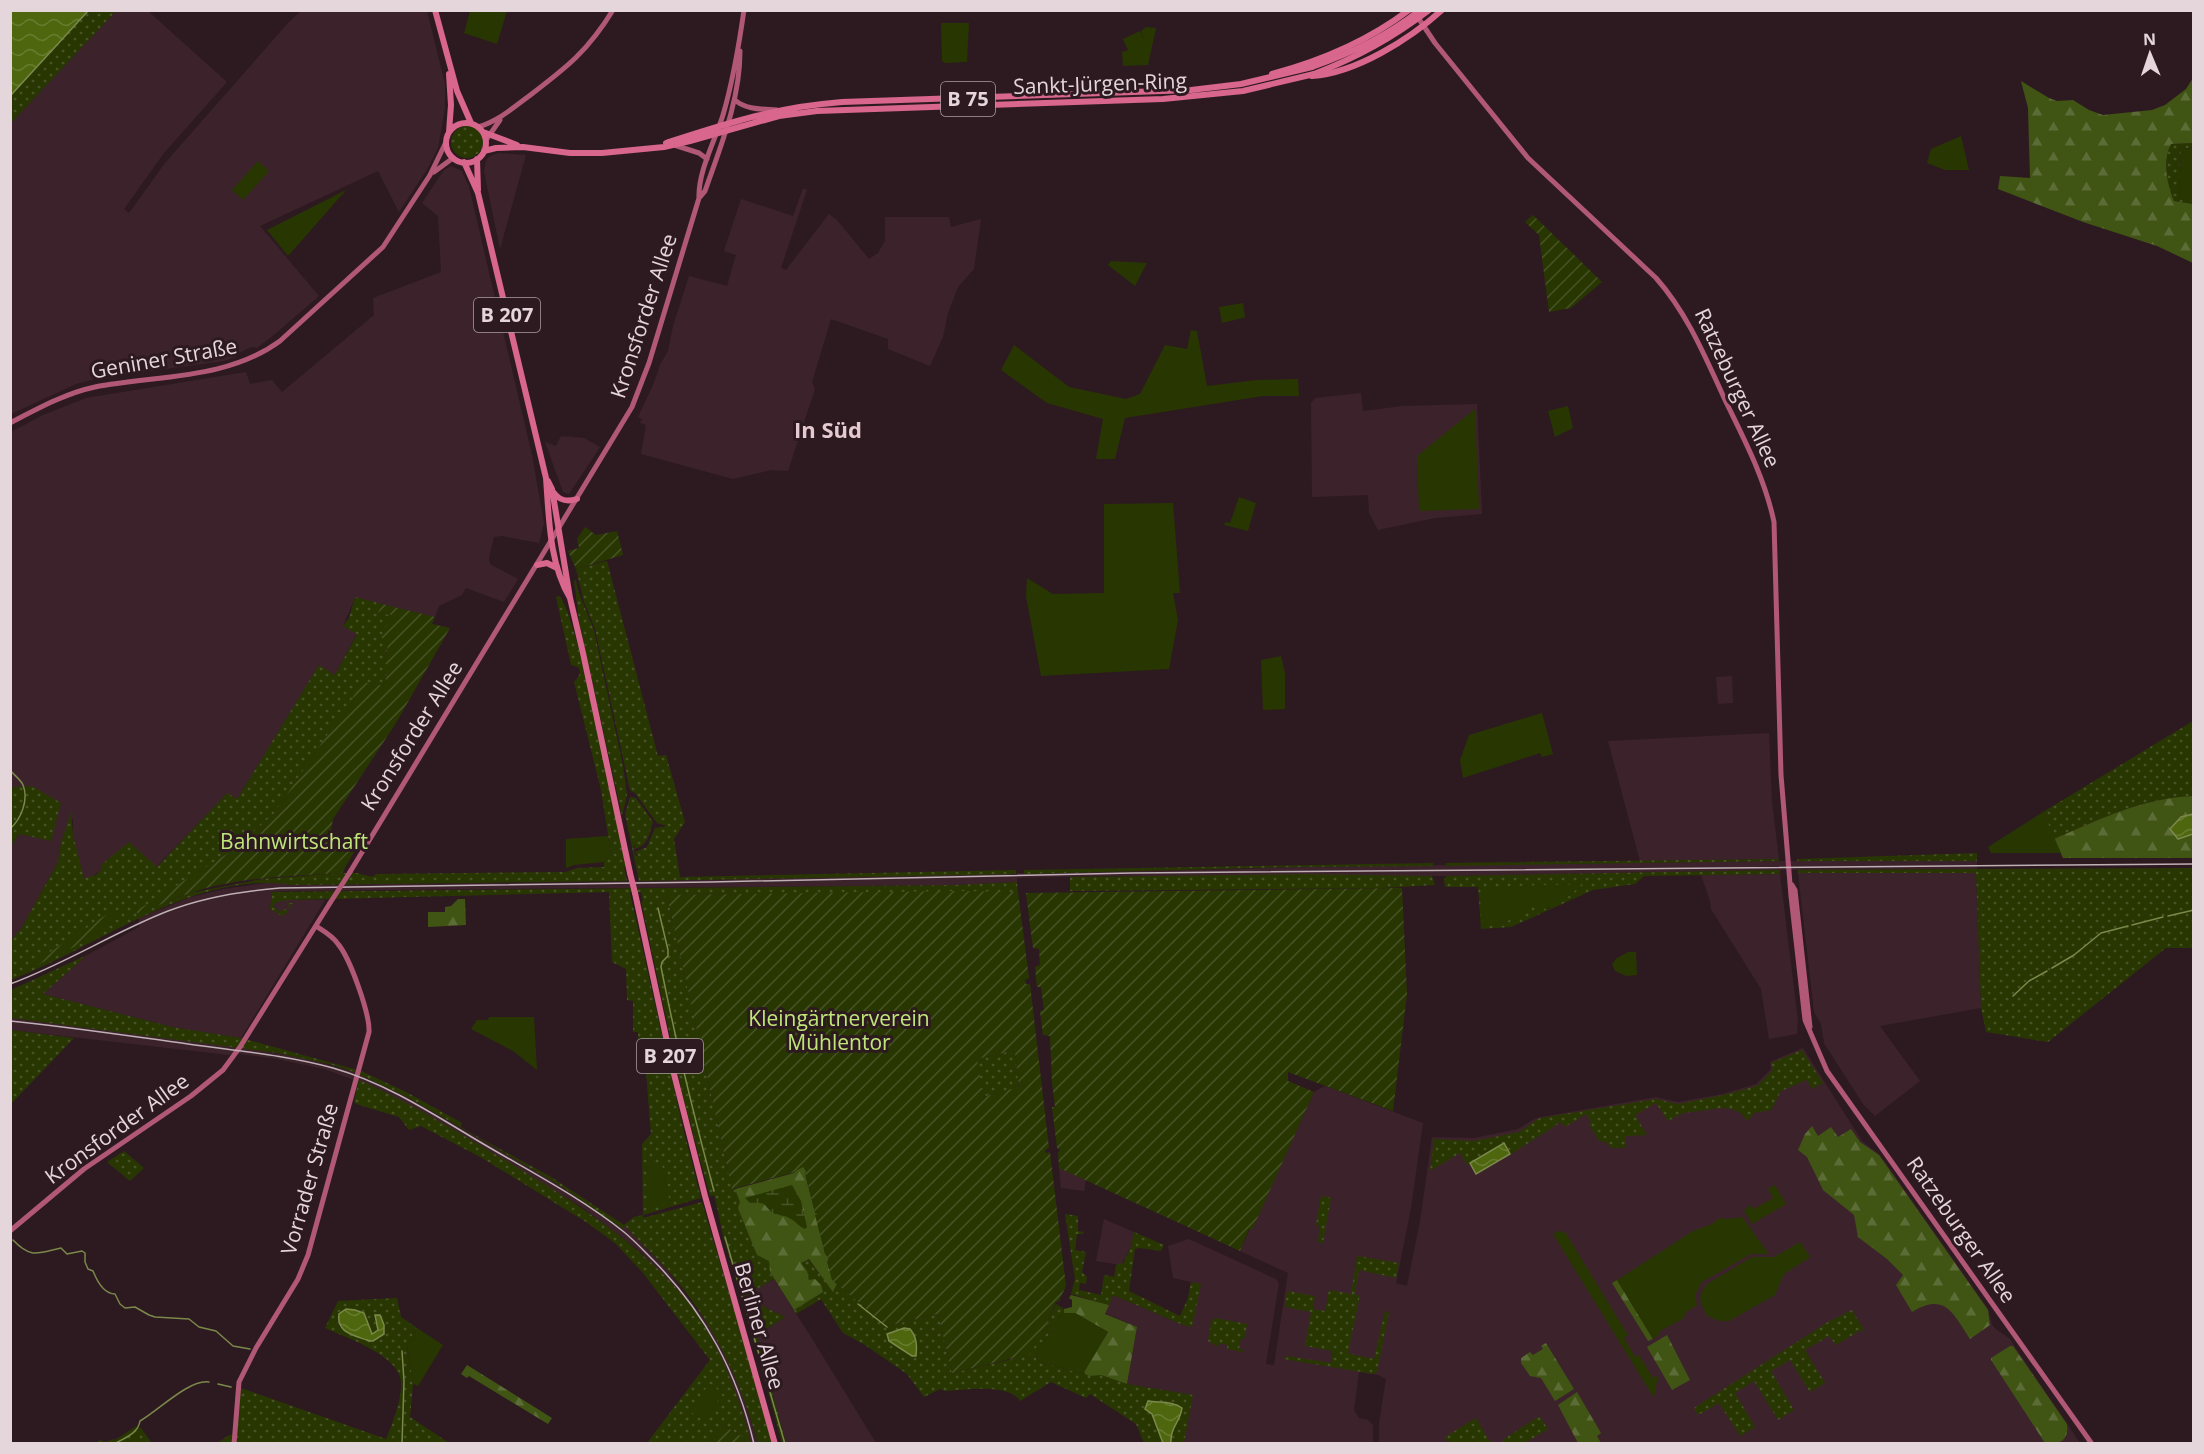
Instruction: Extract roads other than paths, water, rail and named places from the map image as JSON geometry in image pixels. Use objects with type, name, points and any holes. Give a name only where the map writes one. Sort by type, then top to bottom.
[{"type":"main road","points":[[435,10],[457,91],[471,123],[484,134]]},
{"type":"main road","points":[[444,43],[451,92],[449,133],[446,142],[453,158],[464,162],[477,159],[484,151],[484,134],[503,116],[576,59],[598,35],[614,10]]},
{"type":"main road","name":"Kronsforder Allee","points":[[10,1231],[94,1161],[191,1096],[223,1070],[240,1047],[350,872],[559,529],[638,396],[699,198],[707,159],[720,125],[744,10]]},
{"type":"main road","points":[[1265,80],[1271,74],[1312,62],[1359,42],[1411,10]]},
{"type":"main road","name":"Ratzeburger Allee","points":[[1411,10],[1528,158],[1656,278],[1673,297],[1756,466],[1768,498],[1775,533],[1781,776],[1805,1020],[1819,1056],[1837,1085],[2092,1443]]},
{"type":"main road","name":"Sankt-Jürgen-Ring","points":[[484,151],[523,147],[585,153],[674,145],[779,116],[817,111],[1152,100],[1243,91],[1302,78],[1402,25],[1420,10]]},
{"type":"main road","name":"Sankt-Jürgen-Ring","points":[[648,148],[729,122],[777,110],[842,102],[1161,92],[1230,86],[1265,80],[1342,63],[1385,42],[1429,10]]},
{"type":"main road","points":[[1287,75],[1302,78],[1350,67],[1389,48],[1423,26],[1442,10]]},
{"type":"main road","name":"Kronsforder Allee","points":[[699,198],[705,191],[735,100],[740,69],[740,37]]},
{"type":"main road","points":[[735,100],[741,105],[777,110]]},
{"type":"main road","points":[[484,134],[503,116]]},
{"type":"main road","points":[[449,133],[458,124],[471,123]]},
{"type":"main road","name":"Sankt-Jürgen-Ring","points":[[484,134],[523,147]]},
{"type":"main road","name":"Geniner Straße","points":[[10,423],[81,391],[226,368],[264,353],[284,338],[379,251],[398,227],[430,175],[446,142]]},
{"type":"main road","points":[[674,145],[699,153],[707,159]]},
{"type":"main road","name":"Geniner Straße","points":[[430,175],[453,158]]},
{"type":"main road","name":"B 207","points":[[477,159],[478,193]]},
{"type":"main road","name":"B 207","points":[[464,162],[478,193],[546,478],[557,568],[570,598]]},
{"type":"main road","name":"B 207","points":[[546,478],[552,489],[570,598]]},
{"type":"main road","points":[[552,489],[560,499],[571,501],[577,499]]},
{"type":"main road","points":[[537,565],[547,563],[557,568]]},
{"type":"main road","name":"Berliner Allee","points":[[570,598],[584,653],[674,1074],[711,1218],[775,1443]]},
{"type":"main road","name":"Vorrader Straße","points":[[234,1443],[239,1382],[256,1348],[298,1279],[308,1255],[369,1032],[366,1009],[344,954],[334,939],[316,926]]},
{"type":"water","points":[[10,11],[88,11],[11,95]]},
{"type":"water","points":[[2193,814],[2193,834],[2178,839],[2170,829],[2181,817]]},
{"type":"water","points":[[1504,1143],[1510,1154],[1476,1174],[1470,1163]]},
{"type":"water","points":[[346,1309],[364,1313],[372,1334],[378,1330],[375,1315],[380,1315],[384,1325],[384,1334],[369,1341],[347,1332],[340,1325],[339,1320],[339,1314]]},
{"type":"water","points":[[904,1328],[910,1329],[914,1335],[916,1356],[912,1356],[889,1341],[887,1334]]},
{"type":"water","points":[[1148,1401],[1170,1403],[1182,1408],[1172,1433],[1171,1443],[1163,1443],[1152,1414],[1145,1409]]},
{"type":"waterway","points":[[10,770],[22,783],[25,791],[21,815],[10,829]]},
{"type":"waterway","points":[[658,908],[668,950],[668,956],[662,962],[661,967],[714,1191]]},
{"type":"waterway","points":[[2168,916],[2194,910]]},
{"type":"waterway","points":[[2132,925],[2163,917]]},
{"type":"waterway","points":[[2052,968],[2074,955],[2101,933],[2128,926]]},
{"type":"waterway","points":[[2013,996],[2029,981],[2047,971]]},
{"type":"waterway","points":[[725,1237],[785,1444]]},
{"type":"waterway","points":[[13,1240],[25,1250],[35,1253],[61,1248],[67,1254],[82,1251],[85,1253],[88,1269],[93,1271],[107,1292],[115,1294],[125,1308],[135,1307],[155,1317],[189,1319],[199,1327],[216,1331],[233,1346],[250,1349]]},
{"type":"waterway","points":[[858,1304],[887,1327]]},
{"type":"waterway","points":[[402,1351],[404,1381],[402,1444]]},
{"type":"waterway","points":[[114,1444],[134,1432],[140,1421],[183,1390],[201,1382],[209,1382]]},
{"type":"waterway","points":[[218,1384],[231,1387]]},
{"type":"railway","points":[[10,984],[128,928],[182,906],[223,895],[280,888],[1132,873],[2194,864]]},
{"type":"railway","points":[[10,1021],[297,1060],[353,1074],[427,1110],[590,1207],[636,1242],[689,1301],[717,1345],[738,1392],[754,1444]]},
{"type":"district","name":"In Süd","points":[[828,430]]},
{"type":"park label","name":"Bahnwirtschaft","points":[[294,842]]},
{"type":"park label","name":"Kleingärtnerverein Mühlentor","points":[[839,1031]]}]
